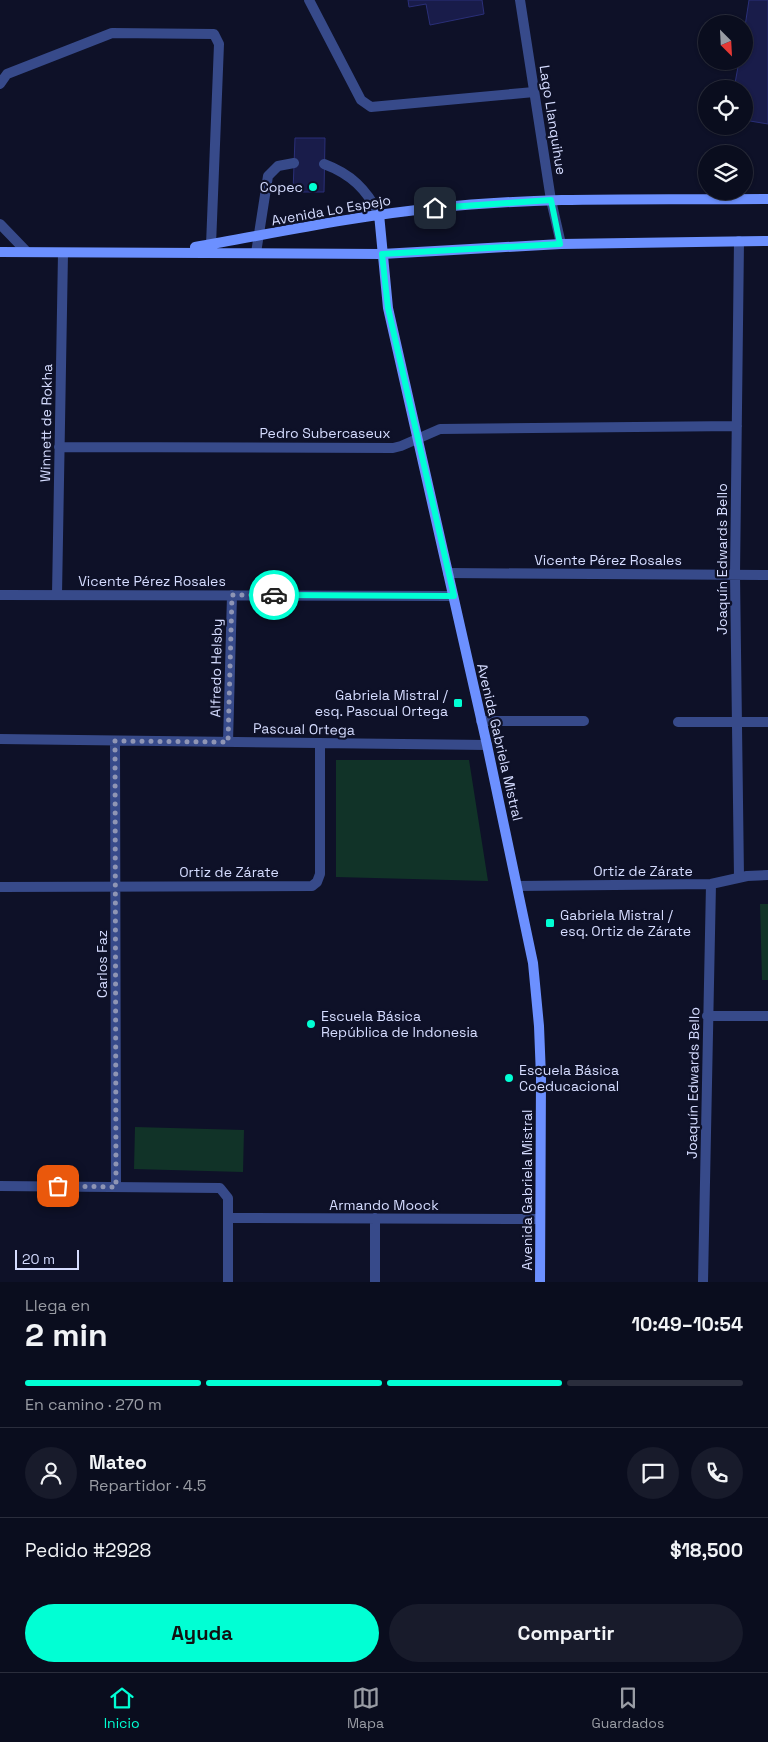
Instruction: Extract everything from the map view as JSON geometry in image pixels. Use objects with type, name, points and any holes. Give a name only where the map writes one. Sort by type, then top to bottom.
[{"type":"main road","name":"Avenida Lo Espejo","points":[[170,252],[379,214],[493,203],[551,200],[768,199]]},
{"type":"main road","name":"Avenida Gabriela Mistral","points":[[379,214],[388,308],[482,721],[533,964],[540,1026],[540,1282]]},
{"type":"main road","name":"Avenida Lo Espejo","points":[[0,252],[382,254],[560,244],[768,241]]},
{"type":"street","points":[[309,0],[361,100],[370,107],[534,92]]},
{"type":"street","name":"Lago Llanquihue","points":[[520,0],[551,200],[560,244]]},
{"type":"street","points":[[0,84],[7,74],[112,33],[214,34],[219,44],[211,245]]},
{"type":"street","points":[[256,253],[268,176],[278,166],[294,163]]},
{"type":"street","points":[[324,164],[342,170],[358,182],[371,198],[379,214]]},
{"type":"street","points":[[0,224],[27,252]]},
{"type":"street","name":"Joaquín Edwards Bello","points":[[739,877],[735,722],[735,575],[740,241]]},
{"type":"street","name":"Winnett de Rokha","points":[[57,595],[63,253]]},
{"type":"street","name":"Pedro Subercaseux","points":[[59,447],[393,448],[440,428],[737,426]]},
{"type":"street","name":"Vicente Pérez Rosales","points":[[448,573],[768,575]]},
{"type":"street","name":"Vicente Pérez Rosales","points":[[0,595],[454,596]]},
{"type":"street","name":"Alfredo Helsby","points":[[228,742],[232,595]]},
{"type":"street","points":[[482,721],[584,721]]},
{"type":"street","points":[[678,722],[768,722]]},
{"type":"street","name":"Pascual Ortega","points":[[0,739],[487,744]]},
{"type":"street","name":"Carlos Faz","points":[[115,741],[116,1187]]},
{"type":"street","name":"Ortiz de Zárate","points":[[0,887],[312,886],[320,874],[320,743]]},
{"type":"street","name":"Ortiz de Zárate","points":[[518,886],[711,884],[739,877],[768,875]]},
{"type":"street","name":"Joaquín Edwards Bello","points":[[703,1282],[711,884]]},
{"type":"street","points":[[707,1016],[768,1016]]},
{"type":"street","points":[[0,1186],[215,1188],[224,1191],[228,1198],[228,1282]]},
{"type":"street","name":"Armando Moock","points":[[228,1218],[540,1219]]},
{"type":"street","points":[[375,1218],[375,1282]]},
{"type":"green space","points":[[336,760],[469,760],[488,881],[336,877]]},
{"type":"green space","points":[[760,904],[768,904],[768,980],[762,980]]},
{"type":"green space","points":[[135,1127],[244,1130],[243,1172],[134,1169]]},
{"type":"building","points":[[408,0],[482,0],[484,14],[430,25],[426,4],[409,7]]},
{"type":"building","points":[[749,0],[768,0],[768,124],[753,122],[753,80],[736,80],[737,70],[753,70],[753,15],[747,15]]},
{"type":"building","points":[[295,138],[325,138],[324,192],[293,192]]},
{"type":"way so far","points":[[58,1186],[116,1187],[115,741],[228,742],[232,595],[274,595]]},
{"type":"place","name":"Copec","points":[[313,187]]},
{"type":"place","name":"Gabriela Mistral / esq. Pascual Ortega","points":[[458,703]]},
{"type":"place","name":"Gabriela Mistral / esq. Ortiz de Zárate","points":[[550,923]]},
{"type":"place","name":"Escuela Básica República de Indonesia","points":[[311,1024]]},
{"type":"place","name":"Escuela Básica Coeducacional","points":[[509,1078]]},
{"type":"route","points":[[274,595],[454,596],[388,308],[384,288],[382,254],[560,244],[551,200],[435,208]]}]
